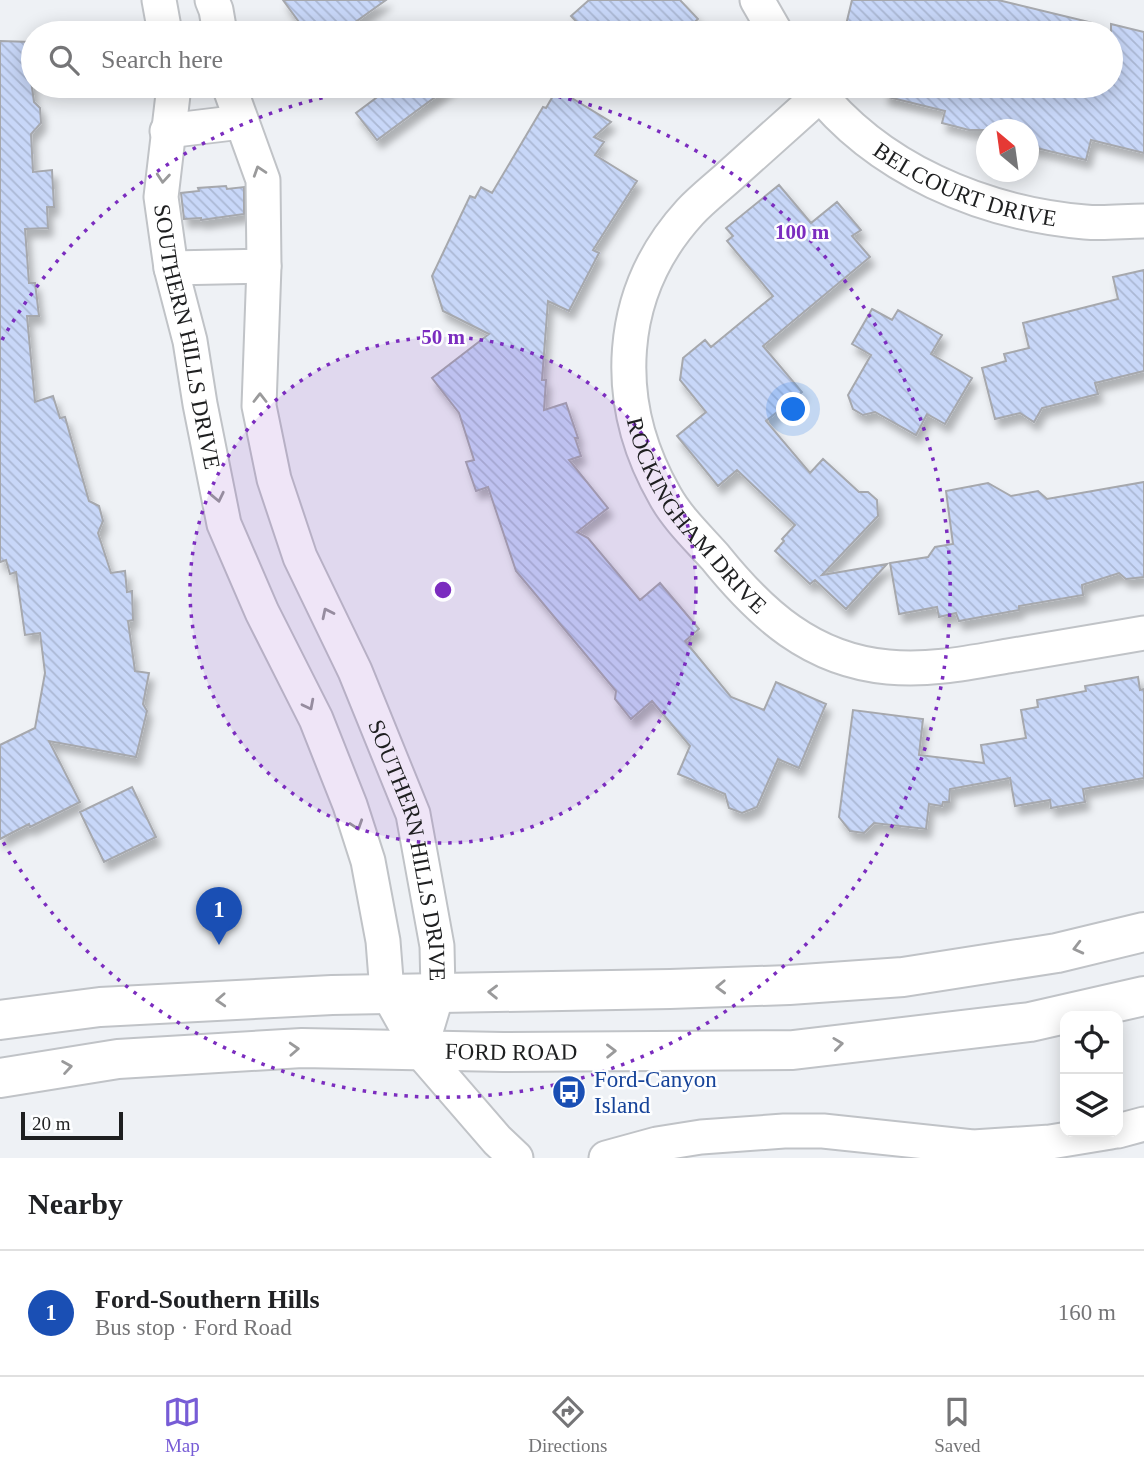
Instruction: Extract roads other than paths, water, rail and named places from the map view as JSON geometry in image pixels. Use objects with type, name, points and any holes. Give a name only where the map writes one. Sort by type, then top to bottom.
[{"type":"main road","points":[[0,1020],[100,1007],[387,992],[670,989],[789,985],[903,977],[1058,953],[1144,932]]},
{"type":"main road","name":"FORD ROAD","points":[[0,1078],[131,1058],[302,1048],[420,1051],[793,1050],[1030,1021],[1144,996]]},
{"type":"street","points":[[159,0],[163,21]]},
{"type":"street","points":[[212,0],[218,21]]},
{"type":"street","points":[[757,0],[769,21]]},
{"type":"street","name":"SOUTHERN HILLS DRIVE","points":[[172,98],[161,197],[171,268],[190,341],[224,524],[262,612],[316,719],[350,805],[368,861],[383,941],[387,992],[420,1051]]},
{"type":"street","name":"SOUTHERN HILLS DRIVE","points":[[233,98],[263,180],[264,266],[259,406],[274,479],[300,557],[355,671],[413,814],[437,946],[438,991],[420,1051]]},
{"type":"street","name":"ROCKINGHAM DRIVE","points":[[808,98],[690,212],[662,250],[643,288],[632,324],[628,367],[631,409],[644,455],[666,498],[739,587],[770,618],[806,641],[845,658],[886,667],[935,669],[1144,633]]},
{"type":"street","name":"BELCOURT DRIVE","points":[[823,98],[834,111],[882,151],[929,180],[980,202],[1033,216],[1088,223],[1144,221]]},
{"type":"street","points":[[167,131],[241,122]]},
{"type":"street","points":[[171,268],[264,266]]},
{"type":"street","points":[[420,1051],[497,1140],[516,1158]]},
{"type":"street","points":[[1123,1130],[1144,1124]]},
{"type":"street","points":[[606,1158],[657,1144],[701,1137],[784,1131],[823,1131],[973,1147],[1051,1150],[1094,1137]]},
{"type":"place","name":"Ford-Southern Hills","points":[[219,945]]},
{"type":"place","name":"Ford-Canyon Island","points":[[569,1092]]}]
